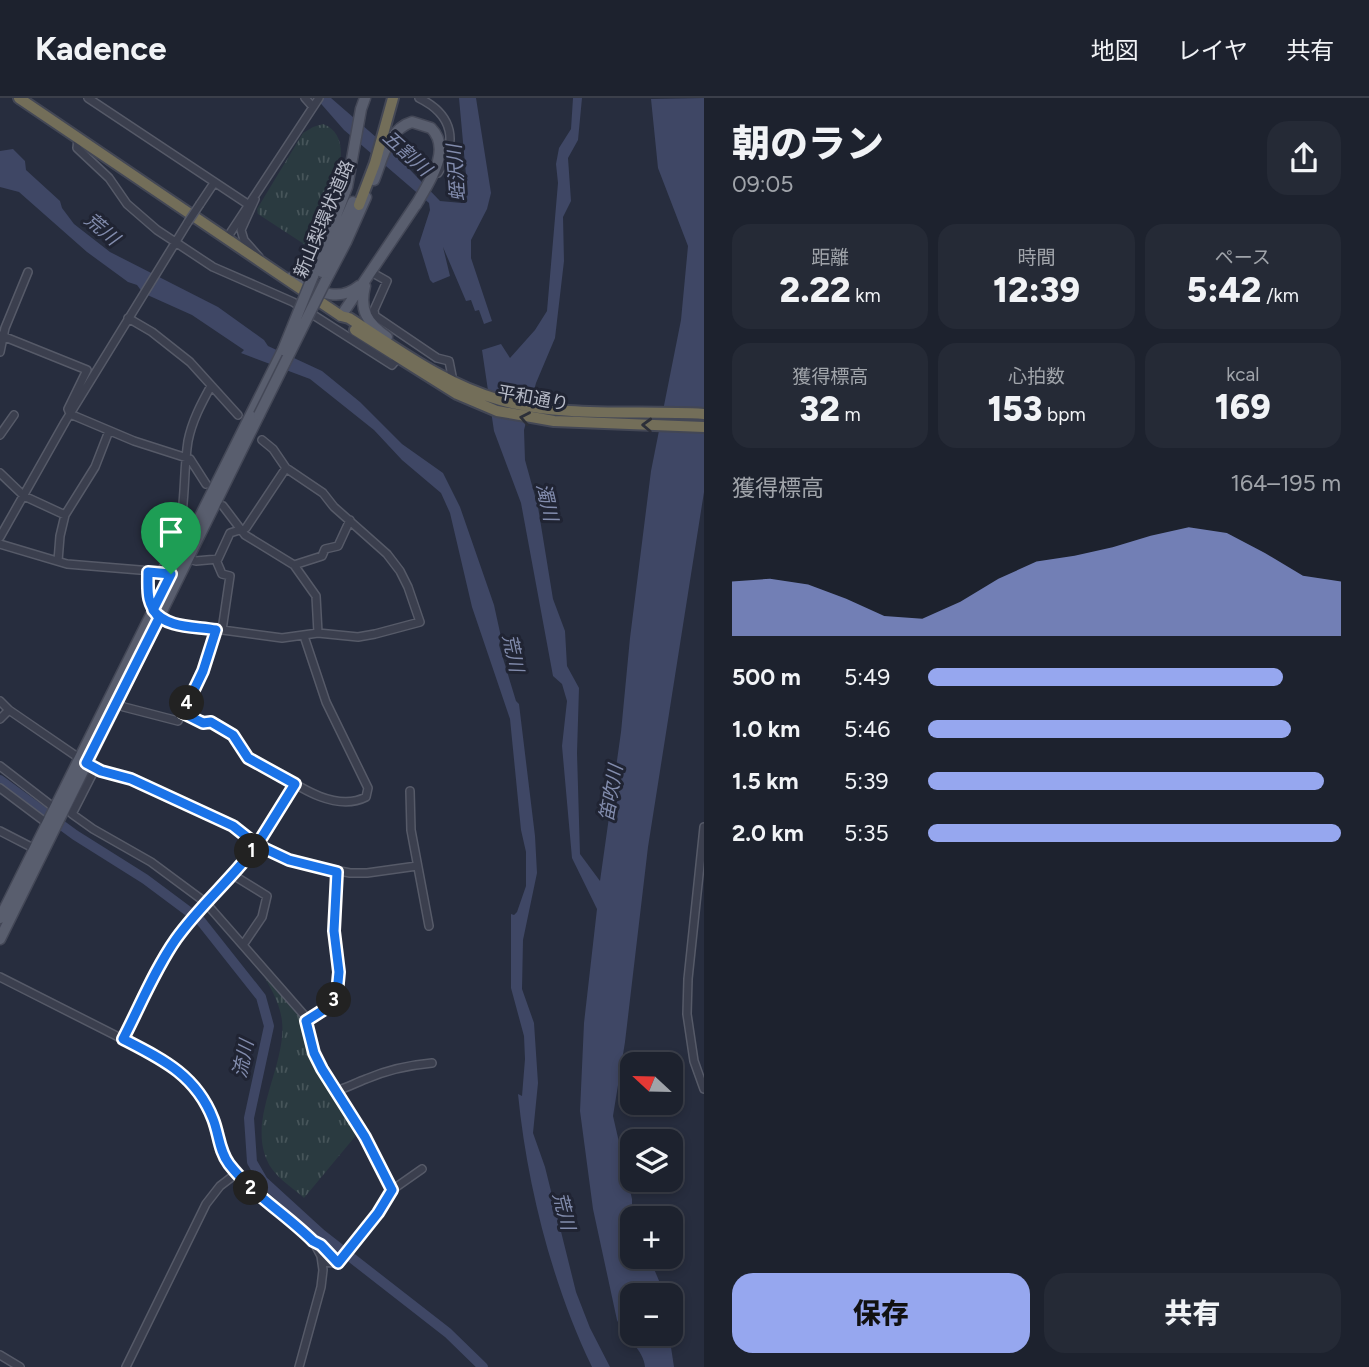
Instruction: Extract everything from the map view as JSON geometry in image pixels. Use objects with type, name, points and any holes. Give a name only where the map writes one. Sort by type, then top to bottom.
[{"type":"highway","name":"平和通り","points":[[19,98],[341,316],[349,318],[464,387],[517,404],[587,417],[704,427]]},
{"type":"highway","points":[[383,136],[386,98]]},
{"type":"highway","points":[[383,136],[393,98]]},
{"type":"highway","name":"新山梨環状道路","points":[[356,204],[383,136]]},
{"type":"highway","name":"平和通り","points":[[341,316],[345,323],[398,358],[470,401],[521,417],[704,414]]},
{"type":"main road","points":[[319,279],[356,147],[361,108],[365,98]]},
{"type":"main road","points":[[383,136],[407,123],[421,123],[435,131],[440,151],[430,182]]},
{"type":"main road","points":[[0,939],[55,817],[87,764],[116,703],[156,614],[166,573],[256,412],[283,349],[319,279],[346,242],[374,163]]},
{"type":"main road","points":[[341,316],[438,173]]},
{"type":"main road","points":[[87,764],[156,614],[188,559],[356,204]]},
{"type":"main road","points":[[276,271],[324,293],[338,296],[353,291],[371,272]]},
{"type":"main road","points":[[371,272],[362,299],[366,319],[380,333],[422,364]]},
{"type":"main road","points":[[0,918],[39,851]]},
{"type":"street","points":[[88,98],[248,205]]},
{"type":"street","points":[[227,237],[316,103],[305,98]]},
{"type":"street","points":[[419,98],[442,114],[449,131],[449,150],[438,173]]},
{"type":"street","points":[[78,138],[77,148],[109,178],[127,204],[175,244],[213,267],[293,302],[392,365],[398,358]]},
{"type":"street","points":[[0,537],[70,414],[214,183]]},
{"type":"street","points":[[258,191],[241,233],[264,263]]},
{"type":"street","points":[[0,352],[1,336],[28,272]]},
{"type":"street","points":[[371,272],[387,281],[374,310],[375,316],[437,358],[449,361],[453,381]]},
{"type":"street","points":[[130,316],[190,362],[239,415]]},
{"type":"street","points":[[1,336],[88,370],[68,409],[70,414],[109,431],[190,459],[206,484],[186,482]]},
{"type":"street","points":[[0,544],[58,561],[103,569],[166,573],[178,533],[194,419],[211,386]]},
{"type":"street","points":[[0,435],[14,415]]},
{"type":"street","points":[[58,561],[61,525],[99,459],[109,431]]},
{"type":"street","points":[[148,572],[148,602],[156,614],[170,623],[282,638],[318,633],[358,637],[420,622],[408,587],[387,554],[323,493],[286,468],[273,449],[262,440]]},
{"type":"street","points":[[216,560],[230,533],[249,524],[286,468]]},
{"type":"street","points":[[0,473],[24,496],[65,515]]},
{"type":"street","points":[[223,506],[245,535],[294,565],[316,596],[318,633]]},
{"type":"street","points":[[294,565],[322,556],[325,549],[338,546],[351,520]]},
{"type":"street","points":[[188,559],[216,560]]},
{"type":"street","points":[[116,703],[170,720],[177,721],[183,713],[219,630],[230,576],[222,574],[216,560]]},
{"type":"street","points":[[183,713],[203,723],[211,722],[233,735],[248,758],[311,792],[341,801],[360,800],[369,793],[357,762],[341,736],[325,699],[304,636]]},
{"type":"street","points":[[0,701],[87,764],[131,779],[233,826],[257,845],[289,860],[337,872],[367,873],[417,866]]},
{"type":"street","points":[[0,719],[9,710]]},
{"type":"street","points":[[87,764],[72,814],[93,830],[151,862],[205,902],[305,1016],[314,1053],[365,1137],[392,1190]]},
{"type":"street","points":[[0,766],[55,817]]},
{"type":"street","points":[[123,1039],[164,959],[205,902],[219,891],[257,845],[295,784]]},
{"type":"street","points":[[0,788],[55,817]]},
{"type":"street","points":[[410,791],[411,830],[429,926]]},
{"type":"street","points":[[704,827],[688,979],[687,1014],[694,1061],[704,1089]]},
{"type":"street","points":[[0,831],[39,851]]},
{"type":"street","points":[[306,1021],[328,1007],[337,993],[339,972],[334,931],[337,872]]},
{"type":"street","points":[[233,875],[267,896],[261,918],[243,944]]},
{"type":"street","points":[[0,977],[168,1062],[187,1077],[206,1103],[228,1163],[256,1193],[313,1241],[341,1260]]},
{"type":"street","points":[[335,1091],[405,1066],[432,1063]]},
{"type":"street","points":[[322,1262],[341,1260],[354,1246],[392,1190],[422,1169]]},
{"type":"street","points":[[126,1367],[206,1204],[220,1186],[237,1173]]},
{"type":"street","points":[[299,1367],[321,1287],[322,1262],[313,1241]]},
{"type":"street","points":[[0,1355],[20,1367]]},
{"type":"green space","points":[[323,124],[335,133],[340,146],[340,163],[329,200],[307,246],[258,214],[257,209],[303,133]]},
{"type":"green space","points":[[334,194],[324,235],[308,273],[300,265],[306,245]]},
{"type":"green space","points":[[261,971],[296,1010],[305,1027],[312,1058],[358,1133],[304,1198],[275,1173],[264,1152],[263,1115],[282,1039],[282,1021],[277,1001]]},
{"type":"water","points":[[316,98],[331,98],[392,151],[440,201],[462,203],[467,186],[459,98],[476,98],[491,193],[487,209],[471,240],[471,258],[492,321],[484,324],[479,310],[475,311],[471,300],[466,301],[443,247],[450,276],[433,283],[430,280],[419,244],[430,210],[429,203],[344,130]]},
{"type":"water","points":[[573,98],[582,98],[578,140],[568,158],[571,201],[563,217],[564,261],[555,338],[536,383],[524,430],[525,460],[538,507],[553,599],[565,631],[567,666],[579,688],[577,753],[580,854],[600,881],[621,732],[651,471],[681,320],[688,246],[658,168],[651,99],[704,98],[704,492],[648,847],[625,1042],[623,1052],[620,1052],[620,1073],[613,1116],[620,1147],[620,1192],[630,1192],[632,1199],[632,1206],[620,1206],[620,1269],[654,1269],[660,1283],[620,1283],[620,1325],[593,1209],[580,1111],[584,1023],[597,909],[572,858],[562,746],[567,701],[562,684],[553,676],[521,503],[494,431],[482,350],[501,344],[510,358],[535,330],[547,311],[558,183],[556,164],[559,148],[571,129]]},
{"type":"water","points":[[13,149],[25,161],[26,170],[60,201],[74,224],[110,252],[218,307],[264,340],[268,346],[322,371],[360,402],[402,444],[443,473],[460,507],[494,605],[501,637],[499,645],[519,704],[535,836],[537,873],[523,940],[522,989],[534,1023],[538,1083],[533,1133],[545,1167],[576,1292],[590,1328],[610,1367],[592,1367],[578,1335],[553,1268],[528,1163],[518,1094],[522,1096],[524,1036],[511,988],[511,914],[517,912],[526,886],[526,852],[521,830],[510,719],[472,607],[450,513],[441,493],[402,460],[374,430],[310,379],[241,353],[244,350],[192,315],[143,293],[137,285],[128,282],[87,252],[19,192],[0,187],[0,151]]},
{"type":"water","points":[[636,1346],[671,1346],[674,1367],[645,1367]]},
{"type":"waterway","name":"流川","points":[[0,780],[200,920],[261,997],[269,1026],[249,1118],[252,1162],[263,1181],[321,1234],[448,1333],[483,1367]]},
{"type":"route","points":[[171,574],[148,572],[148,602],[153,610],[159,618],[86,763],[95,769],[131,779],[233,826],[257,845],[219,891],[205,901],[175,940],[123,1039],[168,1062],[187,1077],[206,1103],[228,1163],[247,1185],[321,1245],[338,1263],[354,1246],[392,1190],[365,1137],[322,1069],[314,1053],[306,1021],[334,1002],[337,993],[339,972],[334,931],[337,872],[289,860],[257,845],[295,784],[248,758],[233,735],[211,722],[203,723],[183,713],[203,671],[216,630],[170,623],[159,618],[153,610],[171,574]]},
{"type":"water label","name":"五割川","points":[[407,153]]},
{"type":"water label","name":"蛭沢川","points":[[456,173]]},
{"type":"water label","name":"荒川","points":[[102,229]]},
{"type":"water label","name":"濁川","points":[[547,502]]},
{"type":"water label","name":"荒川","points":[[513,653]]},
{"type":"water label","name":"笛吹川","points":[[611,793]]},
{"type":"water label","name":"荒川","points":[[564,1211]]}]
